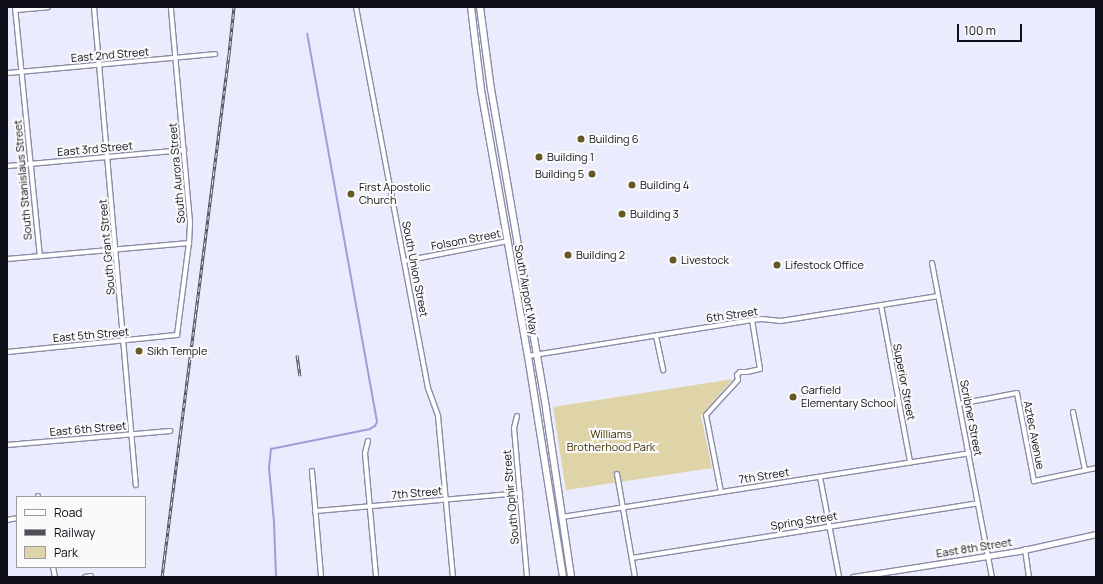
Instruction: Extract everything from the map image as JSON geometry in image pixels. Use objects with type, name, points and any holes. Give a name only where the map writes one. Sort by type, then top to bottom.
[{"type":"main road","name":"South Airport Way","points":[[471,7],[481,90],[528,356],[563,577]]},
{"type":"main road","name":"South Airport Way","points":[[480,7],[496,119],[536,355],[571,577]]},
{"type":"street","points":[[15,8],[48,7]]},
{"type":"street","name":"South Grant Street","points":[[94,7],[133,434],[136,485]]},
{"type":"street","name":"South Aurora Street","points":[[171,7],[190,222],[189,243],[176,336]]},
{"type":"street","name":"South Union Street","points":[[356,7],[428,388],[438,416],[453,577]]},
{"type":"street","name":"South Stanislaus Street","points":[[15,8],[40,256]]},
{"type":"street","name":"East 2nd Street","points":[[7,73],[214,54]]},
{"type":"street","name":"East 3rd Street","points":[[7,166],[184,150]]},
{"type":"street","name":"Folsom Street","points":[[404,261],[508,241]]},
{"type":"street","points":[[7,259],[189,243]]},
{"type":"street","name":"Scribner Street","points":[[932,263],[992,577]]},
{"type":"street","name":"6th Street","points":[[528,356],[752,320],[762,319],[781,321],[938,296]]},
{"type":"street","name":"Superior Street","points":[[880,305],[910,462]]},
{"type":"street","points":[[721,492],[706,415],[738,380],[737,375],[740,372],[760,369],[752,320]]},
{"type":"street","name":"East 5th Street","points":[[7,352],[176,336]]},
{"type":"street","points":[[656,336],[663,370]]},
{"type":"street","name":"Aztec Avenue","points":[[959,404],[1017,393],[1034,481],[1085,470]]},
{"type":"street","points":[[1073,412],[1085,470],[1096,468]]},
{"type":"street","name":"South Ophir Street","points":[[517,416],[514,428],[528,577]]},
{"type":"street","name":"East 6th Street","points":[[7,445],[170,431]]},
{"type":"street","points":[[368,441],[365,453],[376,577]]},
{"type":"street","name":"7th Street","points":[[562,517],[968,453]]},
{"type":"street","points":[[312,471],[321,577]]},
{"type":"street","points":[[617,474],[622,508],[636,577]]},
{"type":"street","points":[[820,477],[839,577]]},
{"type":"street","name":"7th Street","points":[[315,511],[520,493]]},
{"type":"street","name":"Spring Street","points":[[632,558],[978,503]]},
{"type":"street","name":"East 8th Street","points":[[853,577],[1025,550],[1096,534]]},
{"type":"street","points":[[1025,550],[1029,577]]},
{"type":"street","points":[[85,577],[91,576]]},
{"type":"green space","name":"Williams Brotherhood Park","points":[[733,379],[701,416],[712,468],[566,490],[553,407]]},
{"type":"waterway","points":[[276,577],[274,522],[269,468],[271,449],[370,429],[375,426],[377,422],[307,34]]},
{"type":"railway","points":[[162,577],[234,7]]},
{"type":"railway","points":[[297,355],[300,376]]},
{"type":"place","name":"Building 6","points":[[581,139]]},
{"type":"place","name":"Building 1","points":[[539,157]]},
{"type":"place","name":"Building 5","points":[[592,174]]},
{"type":"place","name":"Building 4","points":[[632,185]]},
{"type":"place","name":"First Apostolic Church","points":[[351,194]]},
{"type":"place","name":"Building 3","points":[[622,214]]},
{"type":"place","name":"Building 2","points":[[568,255]]},
{"type":"place","name":"Livestock","points":[[673,260]]},
{"type":"place","name":"Lifestock Office","points":[[777,265]]},
{"type":"place","name":"Sikh Temple","points":[[139,351]]},
{"type":"place","name":"Garfield Elementary School","points":[[793,397]]}]
